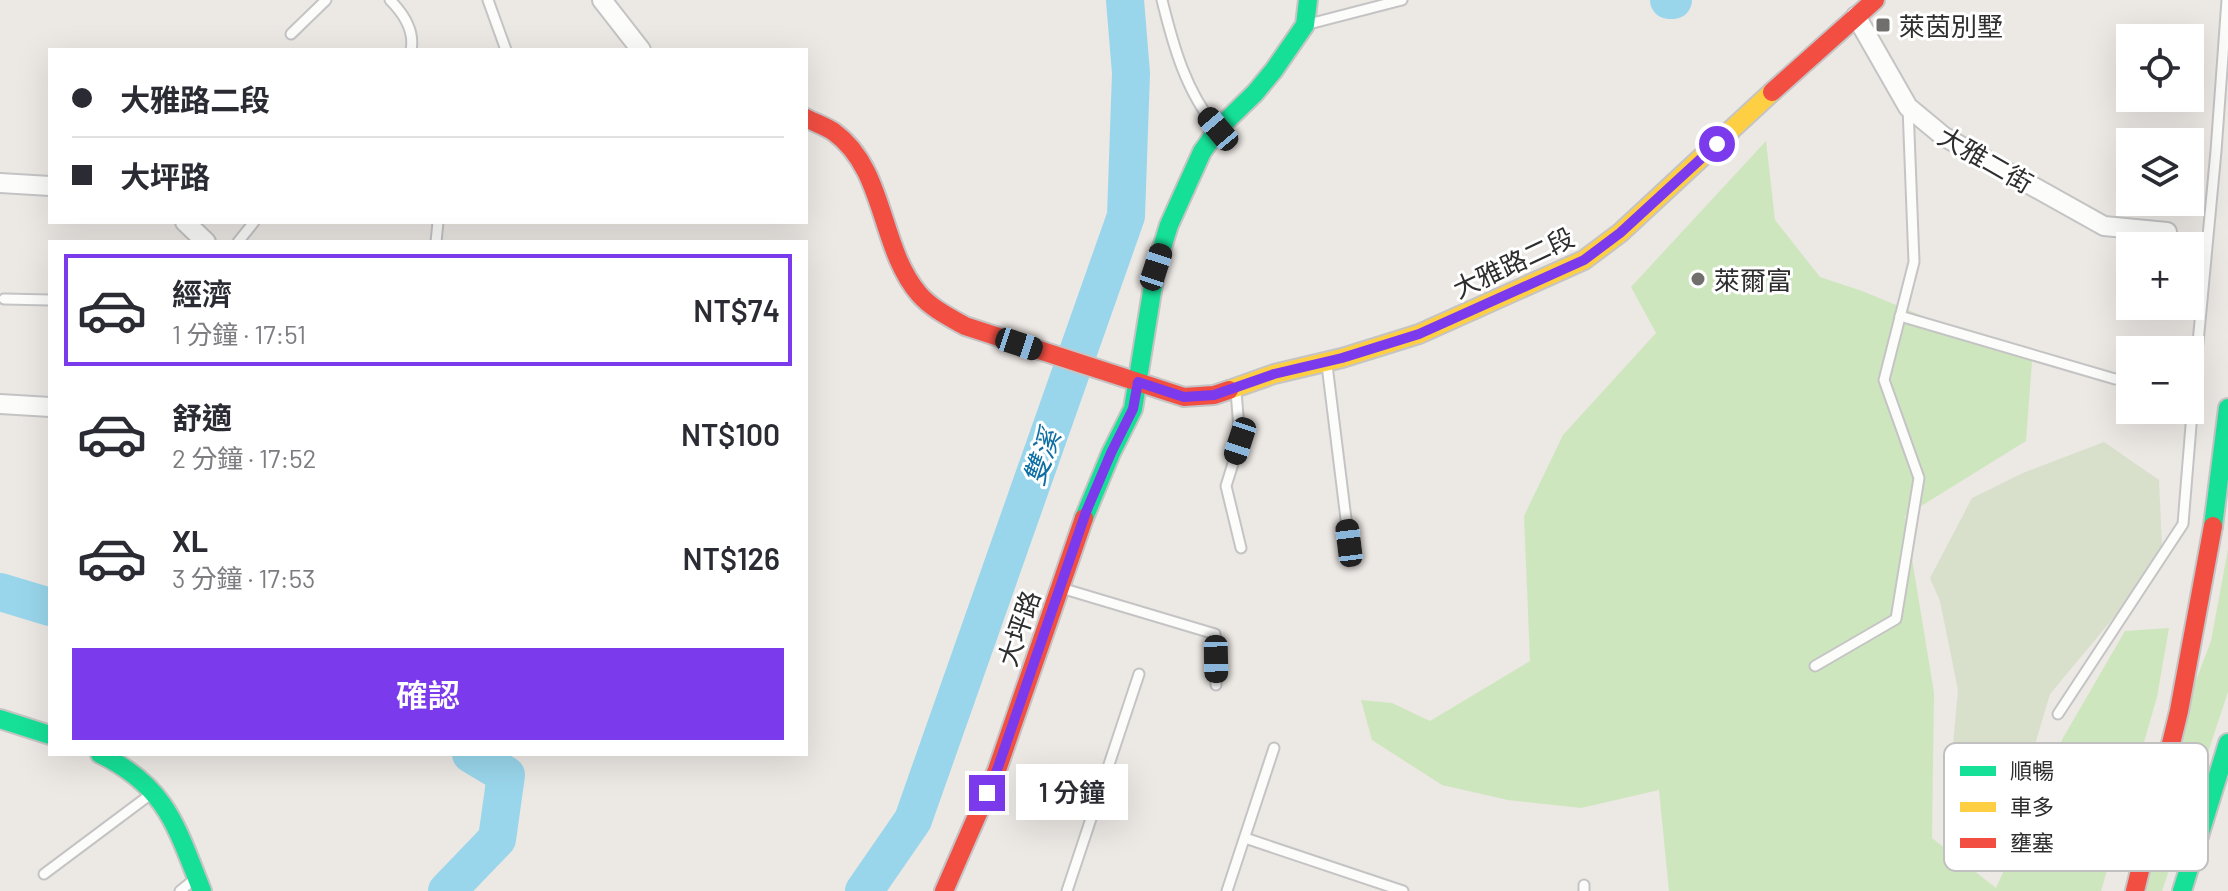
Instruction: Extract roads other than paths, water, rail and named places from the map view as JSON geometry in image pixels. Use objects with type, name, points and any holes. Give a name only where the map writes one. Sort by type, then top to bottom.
[{"type":"main road","points":[[1305,25],[1308,0]]},
{"type":"main road","name":"大雅路二段","points":[[808,119],[838,136],[857,157],[880,201],[903,270],[919,294],[939,312],[965,326],[1184,397],[1214,395],[1274,374],[1419,334],[1584,260],[1642,213],[1875,0]]},
{"type":"main road","name":"大坪路","points":[[944,891],[997,770],[1086,512],[1133,409],[1156,267],[1169,225],[1202,152],[1218,129],[1274,70],[1305,25]]},
{"type":"main road","points":[[2171,743],[2193,643],[2220,482],[2228,408]]},
{"type":"main road","points":[[0,719],[48,734]]},
{"type":"main road","points":[[2208,807],[2228,743]]},
{"type":"main road","points":[[104,756],[130,769],[171,814],[199,884]]},
{"type":"main road","points":[[2135,891],[2141,871]]},
{"type":"main road","points":[[2182,891],[2188,871]]},
{"type":"street","points":[[602,0],[639,48]]},
{"type":"street","name":"大雅二街","points":[[1856,16],[1908,107],[1943,136],[2104,226],[2167,232]]},
{"type":"street","points":[[0,183],[48,186]]},
{"type":"street","points":[[187,224],[204,240]]},
{"type":"street","points":[[0,404],[48,407]]},
{"type":"lane","points":[[291,34],[326,0]]},
{"type":"lane","points":[[390,0],[404,14],[413,42],[412,48]]},
{"type":"lane","points":[[488,0],[505,48]]},
{"type":"lane","points":[[1162,0],[1185,78],[1201,109],[1218,129]]},
{"type":"lane","points":[[1305,25],[1402,0]]},
{"type":"lane","points":[[2196,336],[2216,151],[2227,0]]},
{"type":"lane","points":[[1815,666],[1896,619],[1919,478],[1884,380],[1914,262],[1908,107]]},
{"type":"lane","points":[[240,240],[252,224]]},
{"type":"lane","points":[[4,299],[48,300]]},
{"type":"lane","points":[[1900,316],[2116,379]]},
{"type":"lane","points":[[1326,361],[1349,543]]},
{"type":"lane","points":[[1235,387],[1240,441],[1226,486],[1241,548]]},
{"type":"lane","points":[[2058,714],[2183,524],[2189,424]]},
{"type":"lane","points":[[1059,588],[1215,634],[1216,685]]},
{"type":"lane","points":[[1067,891],[1139,674]]},
{"type":"lane","points":[[1227,891],[1274,748]]},
{"type":"lane","points":[[44,874],[154,792]]},
{"type":"lane","points":[[1245,838],[1403,891]]},
{"type":"lane","points":[[180,891],[199,884]]},
{"type":"waterway","name":"雙溪","points":[[864,891],[913,820],[1126,216],[1131,73],[1125,0]]},
{"type":"waterway","name":"雙溪","points":[[0,592],[48,606]]},
{"type":"waterway","name":"雙溪","points":[[447,891],[497,839],[506,775],[474,756]]},
{"type":"place","name":"萊茵別墅","points":[[1883,25]]},
{"type":"place","name":"萊爾富","points":[[1698,279]]}]
